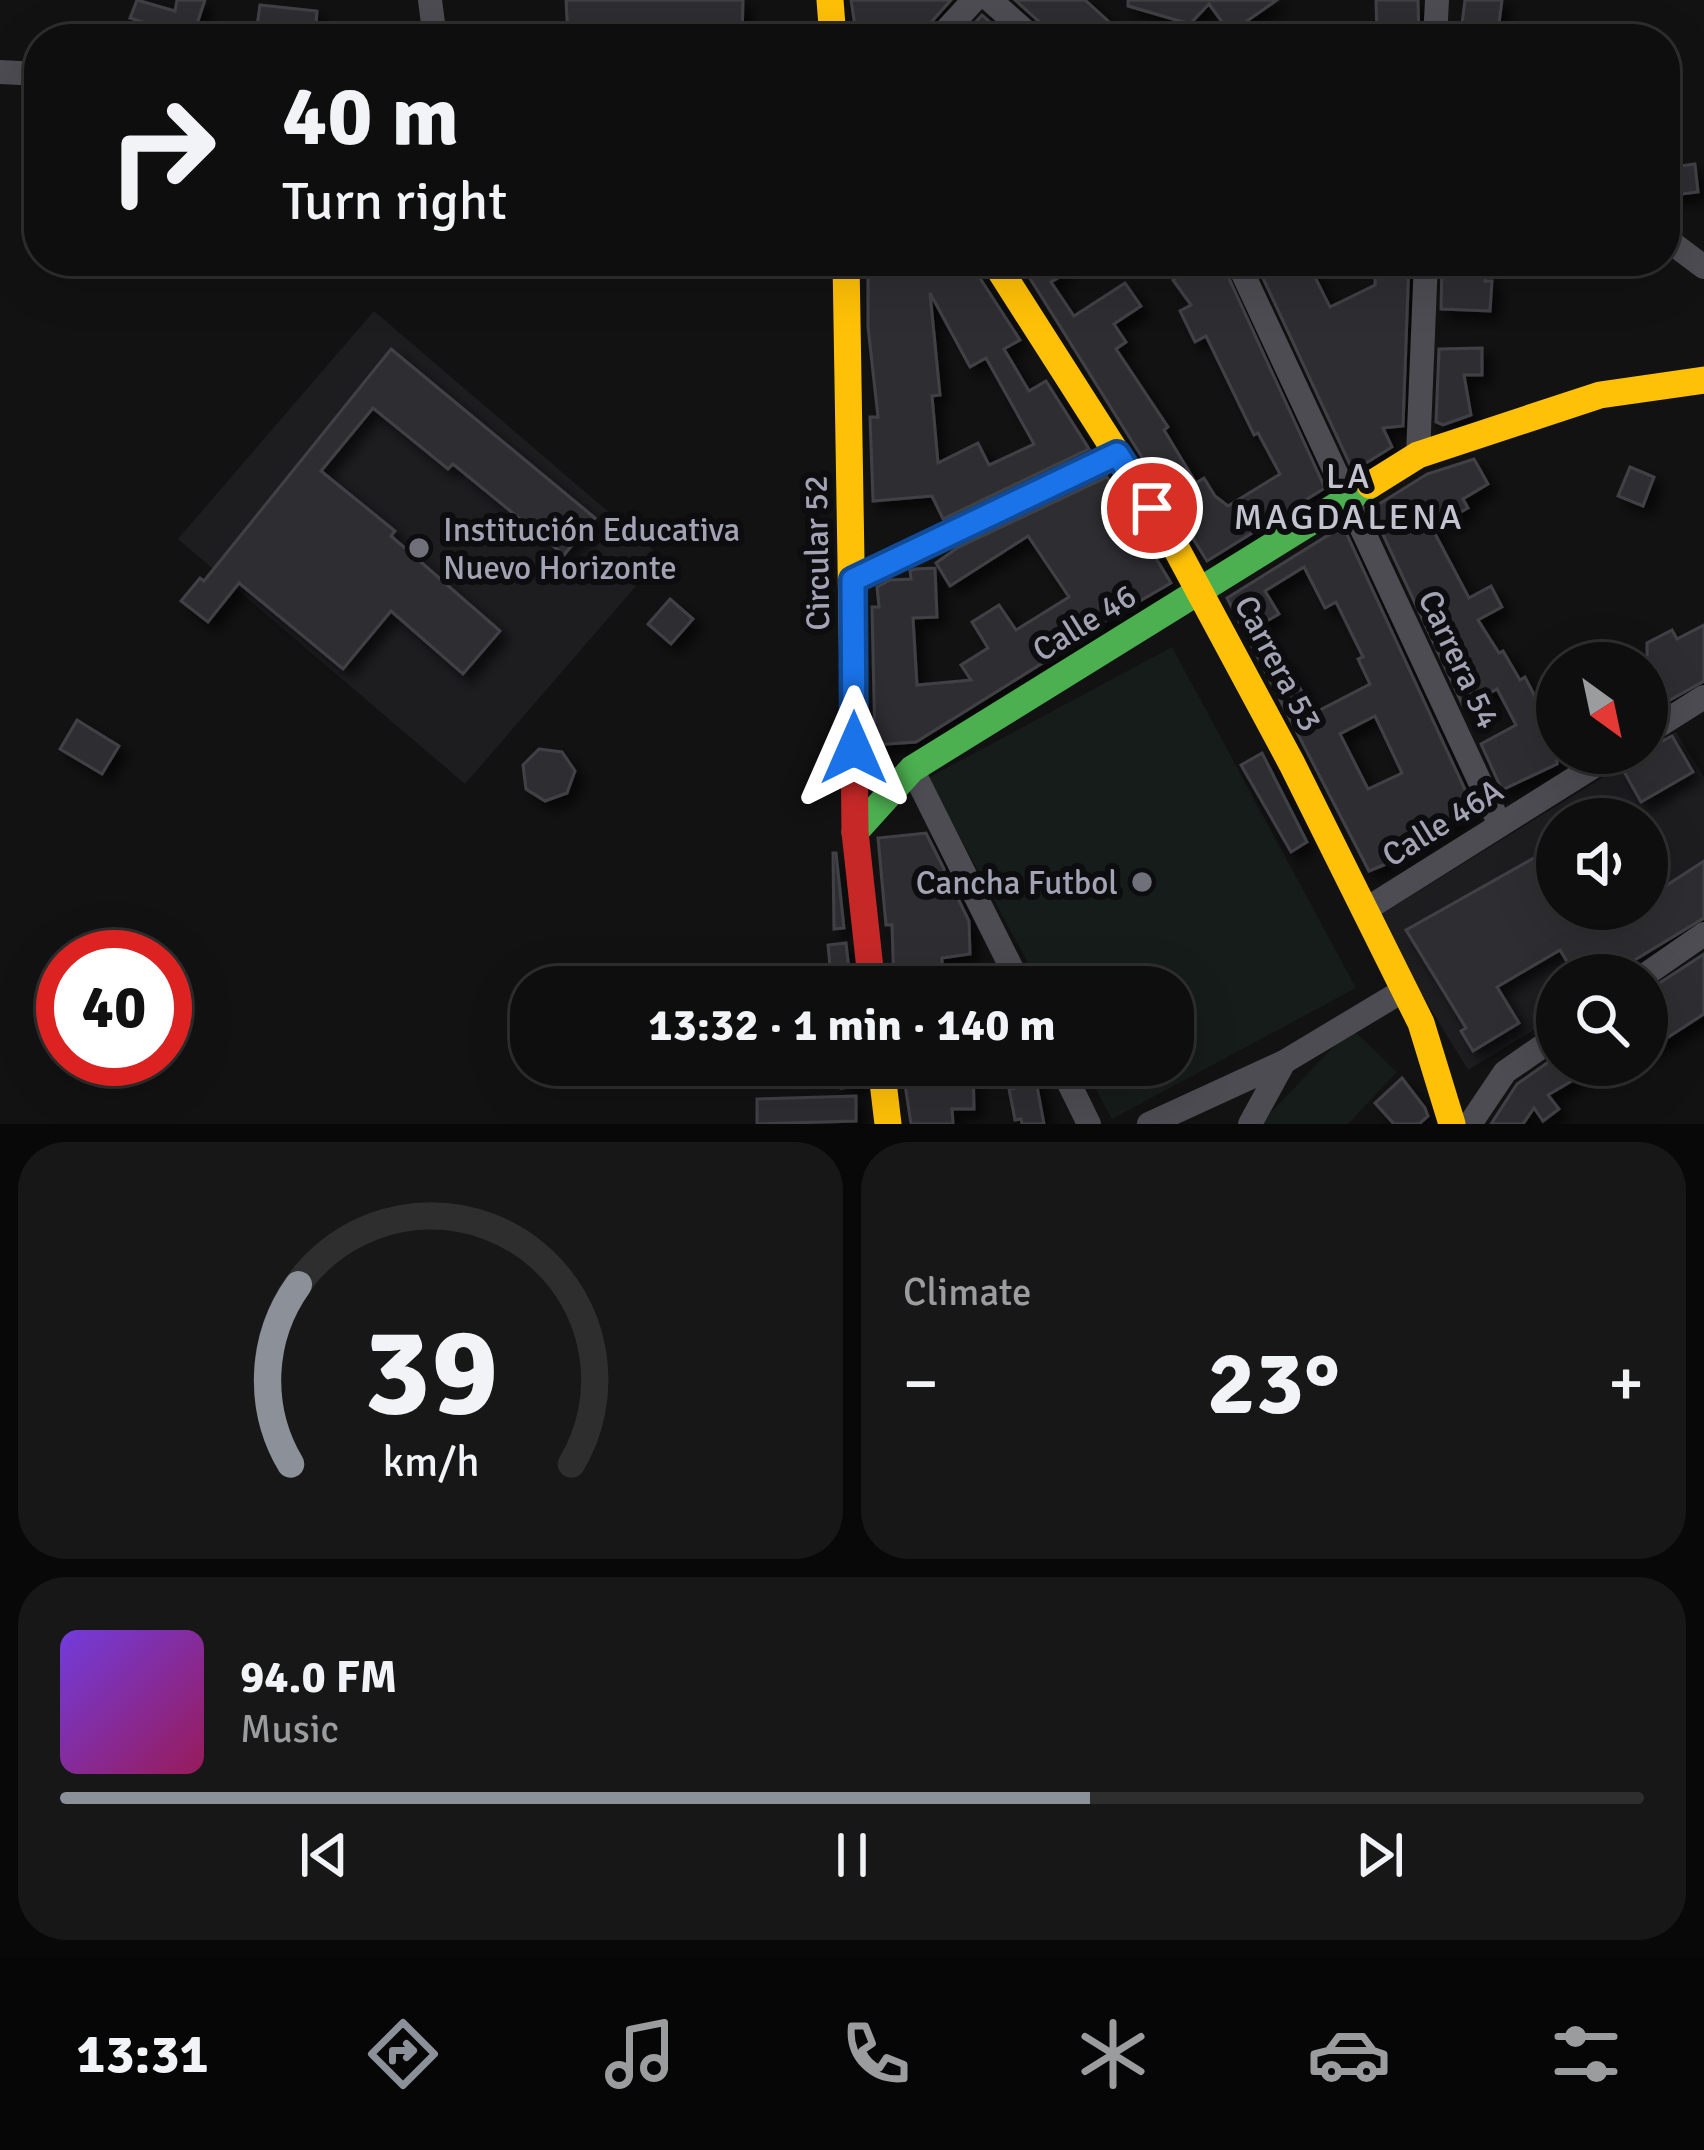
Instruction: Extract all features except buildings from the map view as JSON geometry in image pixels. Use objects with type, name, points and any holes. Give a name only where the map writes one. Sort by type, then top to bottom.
[{"type":"street","points":[[952,24],[974,0]]},
{"type":"street","points":[[990,0],[1017,24]]},
{"type":"street","name":"Circular 52","points":[[846,276],[855,832],[870,966]]},
{"type":"street","name":"Carrera 53","points":[[1004,276],[1200,592],[1421,1022],[1453,1124]]},
{"type":"street","name":"Carrera 54","points":[[1244,276],[1499,825]]},
{"type":"street","points":[[1418,455],[1425,276]]},
{"type":"street","name":"Calle 46","points":[[855,832],[912,769],[1418,455],[1600,395],[1704,380]]},
{"type":"street","points":[[853,580],[1117,454]]},
{"type":"street","points":[[1668,720],[1704,697]]},
{"type":"street","points":[[912,769],[1010,966]]},
{"type":"street","name":"Calle 46A","points":[[1365,910],[1581,774]]},
{"type":"street","points":[[1668,959],[1704,934]]},
{"type":"street","points":[[1149,1124],[1284,1062],[1404,990]]},
{"type":"street","points":[[1470,1124],[1504,1072],[1536,1050]]},
{"type":"street","points":[[1250,1124],[1284,1062]]},
{"type":"street","points":[[883,1086],[888,1124]]},
{"type":"street","points":[[1070,1086],[1089,1124]]},
{"type":"shaded area","name":"Institución Educativa Nuevo Horizonte","points":[[374,311],[661,557],[465,784],[178,539]]},
{"type":"shaded area","name":"Cancha Futbol","points":[[1172,647],[1356,988],[1194,1075],[1194,966],[1030,966],[928,778]]},
{"type":"shaded area","points":[[1676,732],[1704,777],[1704,925],[1657,954],[1536,954],[1536,1029],[1468,1070],[1375,918],[1536,819],[1536,930],[1668,930],[1668,798],[1569,798],[1608,774],[1668,774],[1668,737]]},
{"type":"shaded area","points":[[1351,1028],[1397,1072],[1348,1124],[1260,1124]]},
{"type":"shaded area","name":"Cancha Futbol","points":[[1094,1086],[1173,1086],[1112,1119]]},
{"type":"traffic: fast","points":[[855,832],[912,769],[1370,485]]},
{"type":"traffic: slow","points":[[830,0],[832,24]]},
{"type":"traffic: slow","points":[[846,276],[854,742]]},
{"type":"traffic: slow","points":[[1004,276],[1169,535],[1292,764],[1421,1023],[1452,1124]]},
{"type":"traffic: slow","points":[[1370,485],[1418,455],[1600,395],[1704,380]]},
{"type":"traffic: slow","points":[[883,1086],[888,1124]]},
{"type":"traffic: jam","points":[[854,742],[855,832],[870,966]]},
{"type":"place","name":"Institución Educativa Nuevo Horizonte","points":[[419,548]]},
{"type":"place","name":"Cancha Futbol","points":[[1142,882]]},
{"type":"district","name":"LA MAGDALENA","points":[[1349,496]]},
{"type":"route","points":[[854,748],[853,580],[1117,454],[1152,508]]}]
